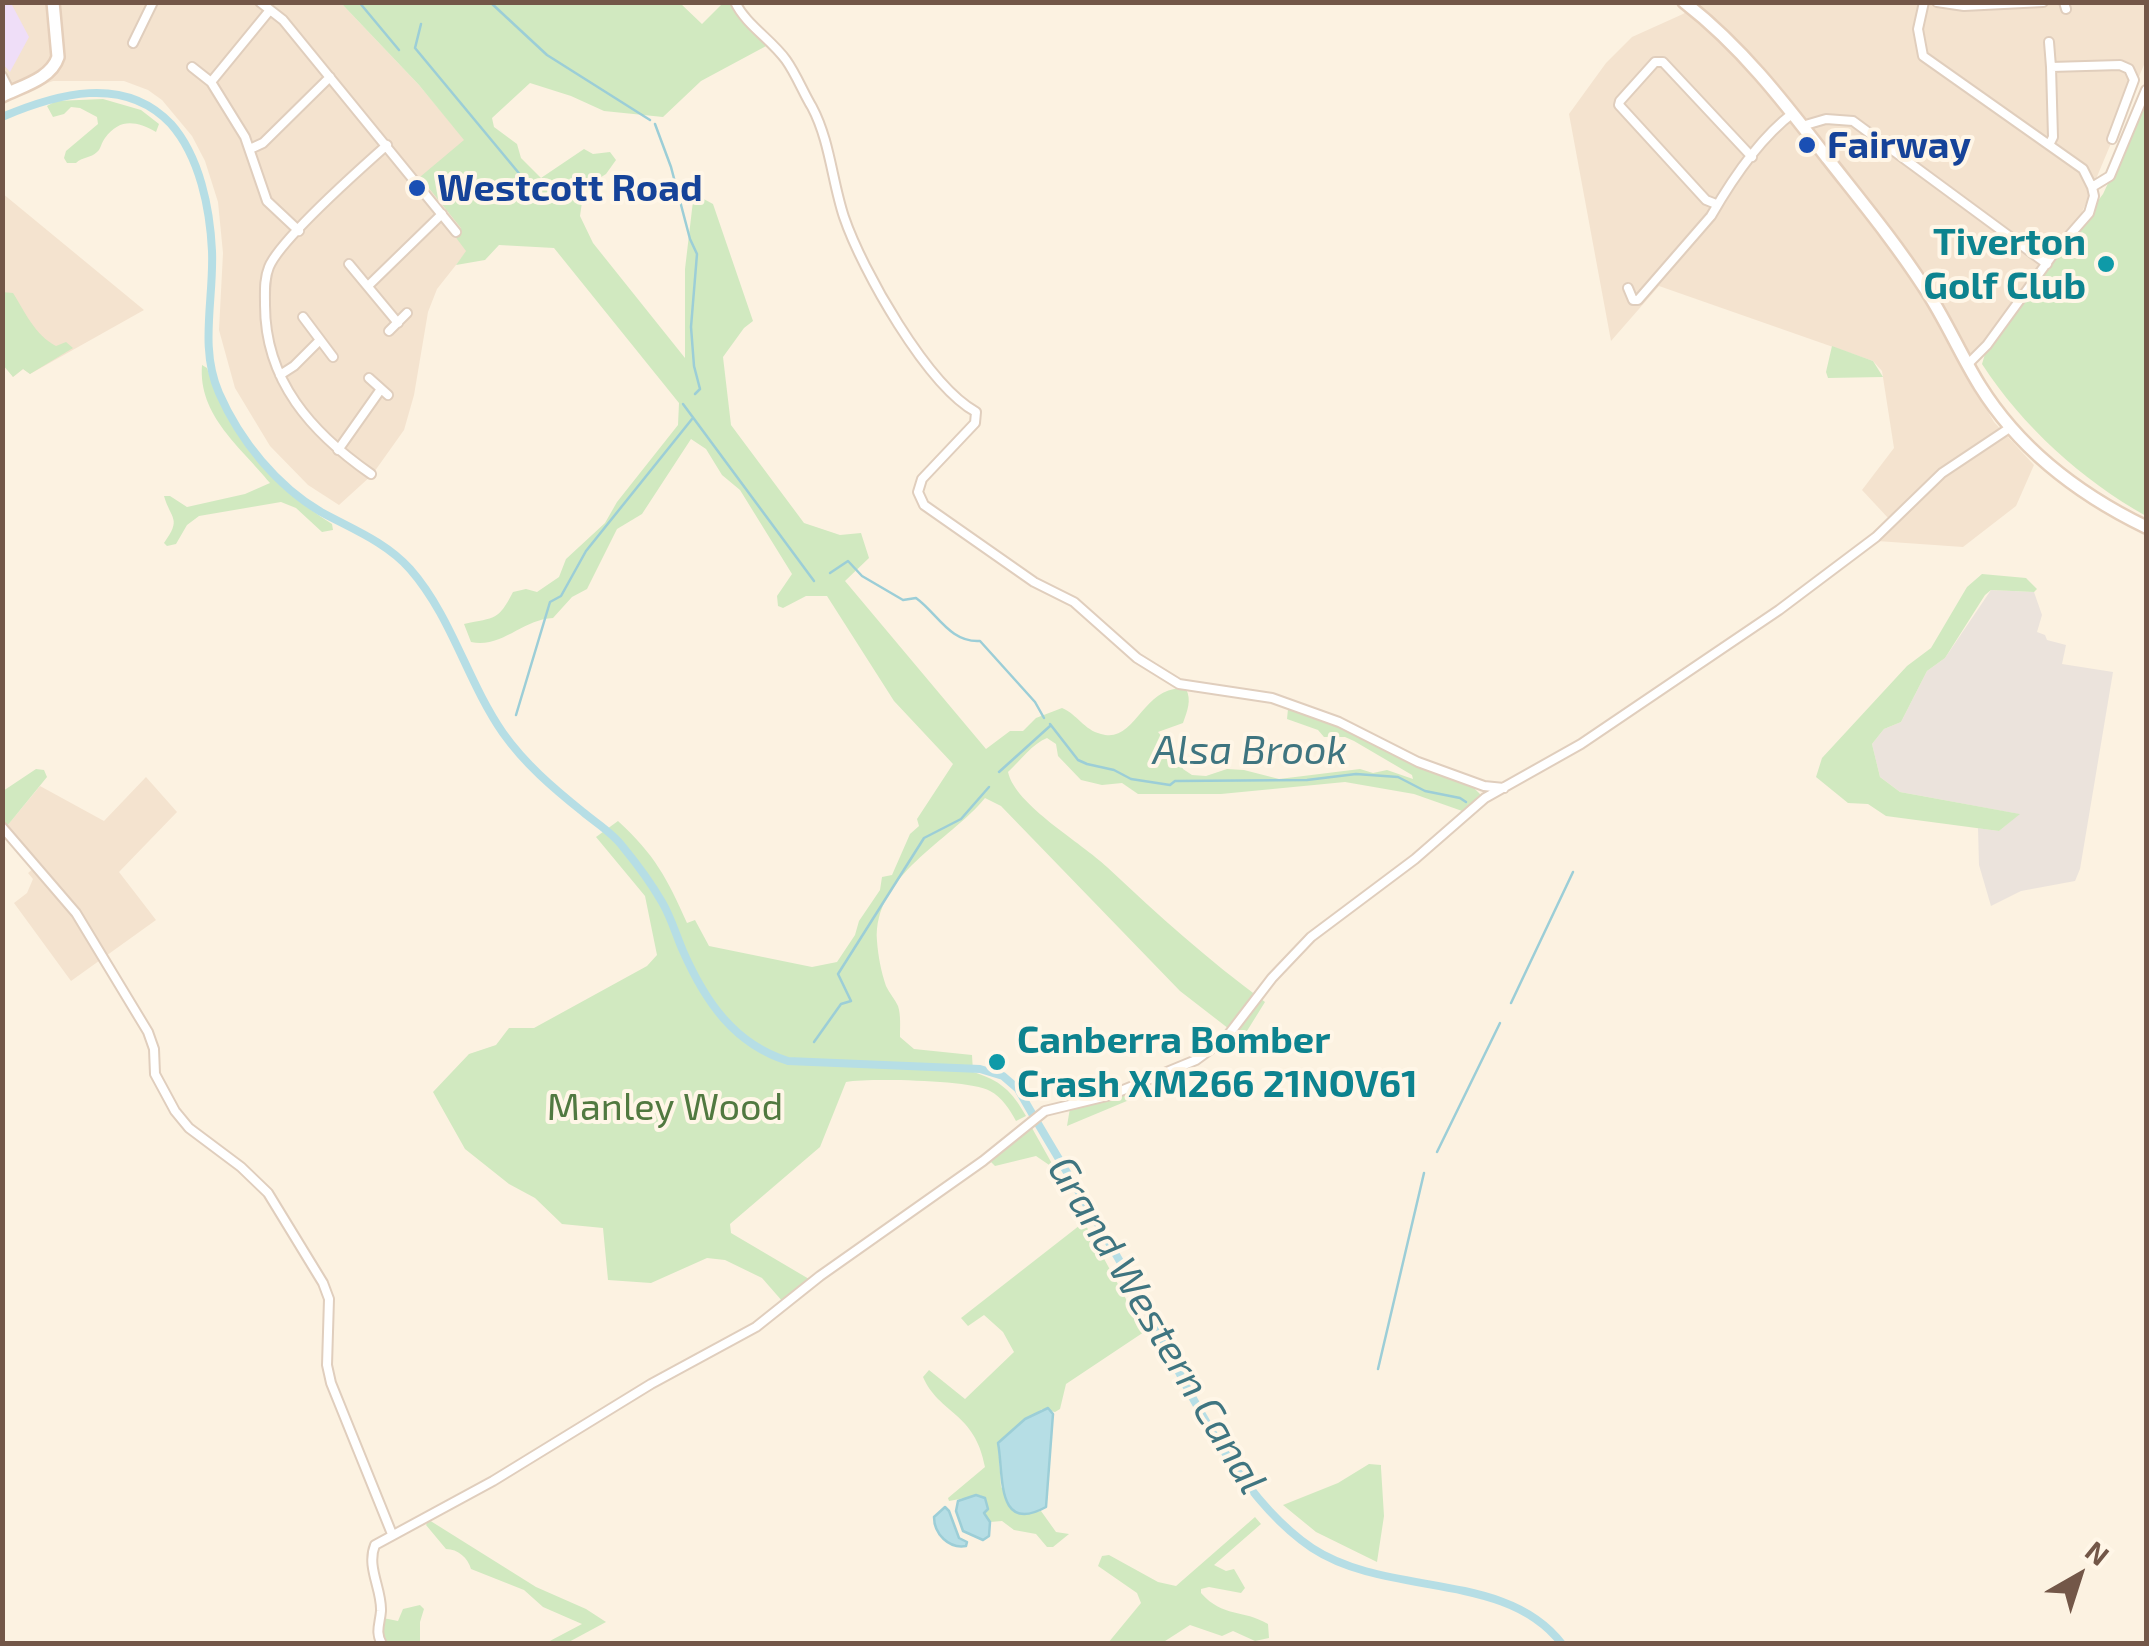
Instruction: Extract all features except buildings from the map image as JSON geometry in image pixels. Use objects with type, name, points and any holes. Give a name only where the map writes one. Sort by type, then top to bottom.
[{"type":"street","points":[[2,76],[6,94],[49,73],[56,65],[54,2]]},
{"type":"street","points":[[132,43],[153,2]]},
{"type":"street","points":[[260,2],[330,77],[456,232]]},
{"type":"street","points":[[735,2],[787,61],[814,110],[850,234],[876,285],[926,364],[950,392],[976,412],[975,424],[922,480],[918,492],[924,505],[1034,582],[1074,602],[1137,658],[1170,680],[1272,698],[1339,722],[1418,762],[1484,786],[1504,788]]},
{"type":"street","points":[[1924,2],[1918,29],[1923,56],[2086,172],[2094,196],[2089,213],[2046,264],[1987,346],[1968,365]]},
{"type":"street","points":[[1937,2],[1964,6],[2043,2]]},
{"type":"street","points":[[1688,4],[1750,61],[1913,270],[1968,365],[2011,428],[2078,488],[2146,527]]},
{"type":"street","points":[[211,82],[270,10]]},
{"type":"street","points":[[2049,145],[2053,138],[2050,42]]},
{"type":"street","points":[[1716,204],[1706,200],[1619,105],[1620,101],[1655,62],[1664,62],[1752,157]]},
{"type":"street","points":[[2051,67],[2120,65],[2130,69],[2134,80],[2112,139]]},
{"type":"street","points":[[192,67],[211,82],[233,114],[250,149],[267,201],[299,231]]},
{"type":"street","points":[[250,149],[264,143],[330,77]]},
{"type":"street","points":[[2092,187],[2110,176],[2146,90]]},
{"type":"street","points":[[1628,288],[1633,300],[1638,300],[1711,216],[1752,157],[1793,113]]},
{"type":"street","points":[[1802,126],[1826,119],[1853,121],[2046,264]]},
{"type":"street","points":[[2106,121],[2117,126]]},
{"type":"street","points":[[371,474],[338,450],[305,417],[280,376],[266,331],[266,279],[271,262],[387,145]]},
{"type":"street","points":[[368,286],[442,214]]},
{"type":"street","points":[[349,264],[398,322]]},
{"type":"street","points":[[389,332],[407,313]]},
{"type":"street","points":[[303,317],[333,357]]},
{"type":"street","points":[[280,376],[320,340]]},
{"type":"street","points":[[338,450],[385,392],[369,378]]},
{"type":"street","points":[[382,1644],[377,1636],[380,1598],[372,1552],[375,1545],[756,1327],[1045,1112],[1112,1095],[1196,1060],[1235,1028],[1282,966],[1311,937],[1415,858],[1485,798],[1580,744],[1780,610],[1876,537],[1942,473],[2011,428]]},
{"type":"street","points":[[1484,786],[1485,798]]},
{"type":"street","points":[[2,827],[76,913],[148,1032],[155,1074],[182,1120],[268,1193],[308,1256],[329,1300],[327,1365],[331,1384],[392,1534]]},
{"type":"shaded area","points":[[3,2],[341,3],[465,140],[462,228],[467,251],[437,289],[428,312],[404,430],[372,475],[339,505],[308,485],[270,446],[235,388],[219,330],[223,253],[218,202],[192,136],[162,100],[124,81],[53,81],[3,99]]},
{"type":"shaded area","points":[[3,2],[11,3],[29,37],[10,72],[3,64]]},
{"type":"shaded area","points":[[1697,3],[2146,3],[2146,60],[2080,217],[1978,349],[1959,363],[1994,422],[2034,465],[2016,506],[1963,547],[1877,541],[1872,535],[1889,519],[1862,490],[1894,448],[1882,371],[1873,361],[1659,286],[1611,341],[1569,114],[1606,63],[1632,37],[1683,14]]},
{"type":"shaded area","points":[[2,193],[144,310],[30,374],[23,369],[13,377],[3,362]]},
{"type":"shaded area","points":[[1991,590],[2034,592],[2042,615],[2037,632],[2047,640],[2066,645],[2062,664],[2113,672],[2075,881],[2021,891],[1991,906],[1979,865],[1978,828],[1999,831],[2019,814],[1900,792],[1880,777],[1872,744],[1884,729],[1901,722],[1927,671],[1945,658]]},
{"type":"shaded area","points":[[146,777],[177,812],[119,872],[156,920],[71,981],[14,903],[27,893],[33,879],[28,873],[34,868],[2,832],[40,786],[104,821]]},
{"type":"green space","name":"Manley Wood","points":[[341,3],[680,3],[702,24],[723,3],[733,3],[739,16],[768,45],[701,81],[663,117],[604,111],[530,83],[492,118],[494,127],[517,144],[521,158],[541,178],[584,149],[593,154],[610,152],[616,160],[606,174],[584,188],[580,216],[593,243],[685,358],[685,269],[693,201],[700,197],[713,204],[753,321],[723,357],[731,425],[804,523],[840,535],[861,533],[869,558],[845,581],[986,749],[1010,731],[1023,731],[1036,718],[1062,708],[1095,732],[1113,735],[1123,731],[1160,695],[1186,689],[1189,702],[1183,723],[1158,732],[1178,756],[1183,769],[1192,775],[1206,776],[1227,769],[1279,779],[1360,769],[1373,773],[1387,770],[1413,779],[1354,741],[1324,737],[1318,730],[1287,719],[1288,709],[1293,708],[1362,736],[1428,770],[1470,784],[1482,796],[1465,812],[1414,794],[1345,782],[1221,794],[1138,794],[1122,783],[1102,785],[1081,780],[1058,756],[1056,744],[1047,738],[1042,740],[1008,772],[1013,785],[1036,810],[1265,1002],[1242,1039],[1180,991],[1001,806],[985,798],[900,878],[879,918],[878,952],[886,986],[899,1010],[900,1037],[914,1049],[972,1055],[973,1072],[1004,1088],[1026,1116],[1016,1121],[998,1097],[979,1087],[920,1081],[846,1082],[820,1147],[730,1224],[731,1233],[809,1279],[783,1302],[762,1278],[725,1260],[707,1258],[651,1283],[608,1280],[603,1228],[562,1224],[535,1198],[509,1184],[465,1149],[433,1092],[469,1054],[496,1045],[509,1028],[534,1028],[647,966],[657,955],[645,896],[596,837],[618,821],[631,833],[659,868],[687,923],[695,920],[709,946],[812,967],[837,962],[880,890],[882,877],[892,875],[910,834],[919,826],[917,819],[953,764],[894,701],[827,596],[806,596],[783,608],[778,606],[777,596],[792,574],[740,490],[722,475],[706,449],[691,439],[642,514],[617,529],[587,589],[572,597],[553,618],[492,641],[471,642],[464,624],[495,616],[513,592],[537,592],[559,577],[566,559],[605,523],[678,425],[679,403],[554,248],[499,245],[485,260],[456,265],[466,251],[454,235],[461,228],[420,177],[464,140],[419,85]]},
{"type":"green space","points":[[103,99],[141,110],[159,124],[156,132],[142,125],[122,124],[95,154],[67,163],[66,151],[98,124],[97,117],[71,107],[53,117],[47,106],[56,101]]},
{"type":"green space","name":"Tiverton Golf Club","points":[[2146,103],[2146,516],[2099,486],[2055,450],[2015,409],[1982,364],[1985,354],[2103,194]]},
{"type":"green space","points":[[2,292],[13,293],[42,336],[56,346],[66,342],[73,348],[30,374],[23,369],[13,377],[3,365]]},
{"type":"green space","points":[[1832,346],[1873,361],[1883,377],[1828,378]]},
{"type":"green space","points":[[202,365],[207,368],[228,417],[255,458],[290,493],[332,524],[333,530],[322,532],[296,508],[281,502],[199,516],[187,525],[176,544],[164,543],[174,523],[164,496],[187,507],[245,494],[270,483],[214,415],[207,400]]},
{"type":"green space","points":[[1982,574],[2026,578],[2037,589],[1991,590],[1985,595],[1945,658],[1927,671],[1901,722],[1884,729],[1872,744],[1880,777],[1900,792],[2020,814],[1999,831],[1886,816],[1868,804],[1848,803],[1816,777],[1822,758],[1907,666],[1931,648],[1967,587]]},
{"type":"green space","points":[[36,769],[44,770],[47,777],[3,831],[3,791]]},
{"type":"green space","points":[[1132,1094],[1134,1098],[1067,1126],[1070,1108]]},
{"type":"green space","points":[[1029,1127],[1055,1169],[1036,1156],[995,1166],[991,1162]]},
{"type":"green space","points":[[1084,1222],[1144,1332],[1066,1384],[1060,1409],[1042,1409],[998,1443],[1001,1487],[1026,1514],[1041,1511],[1056,1532],[1069,1534],[1053,1547],[1047,1547],[1036,1534],[1014,1530],[1002,1521],[990,1522],[981,1495],[949,1501],[985,1467],[973,1435],[938,1399],[923,1377],[929,1370],[965,1399],[1014,1352],[1003,1332],[984,1315],[968,1326],[961,1318]]},
{"type":"green space","points":[[1369,1464],[1381,1465],[1384,1516],[1377,1562],[1316,1532],[1283,1505],[1338,1483]]},
{"type":"green space","points":[[1255,1517],[1261,1524],[1214,1565],[1226,1571],[1234,1569],[1245,1588],[1241,1593],[1209,1587],[1201,1589],[1201,1593],[1225,1610],[1268,1624],[1269,1638],[1255,1641],[1233,1631],[1222,1636],[1190,1625],[1162,1643],[1108,1643],[1141,1603],[1137,1593],[1098,1566],[1102,1556],[1109,1555],[1158,1582],[1176,1586]]},
{"type":"green space","points":[[429,1520],[536,1587],[606,1622],[567,1643],[546,1643],[582,1624],[543,1607],[524,1590],[471,1569],[462,1555],[446,1549],[426,1525]]},
{"type":"green space","points":[[420,1605],[424,1609],[420,1643],[386,1643],[381,1635],[383,1618],[398,1621],[403,1609]]},
{"type":"water","points":[[1048,1408],[1053,1414],[1046,1507],[1030,1514],[1018,1513],[1005,1497],[998,1443],[1025,1419]]},
{"type":"water","points":[[976,1495],[985,1498],[988,1509],[984,1513],[990,1522],[989,1536],[983,1540],[963,1531],[956,1511],[958,1501]]},
{"type":"water","points":[[945,1507],[966,1546],[948,1543],[937,1529],[934,1517]]},
{"type":"waterway","points":[[359,2],[399,50]]},
{"type":"waterway","name":"Alsa Brook","points":[[490,2],[547,55],[650,120]]},
{"type":"waterway","points":[[421,24],[415,48],[537,195]]},
{"type":"waterway","name":"Grand Western Canal","points":[[2,117],[45,101],[89,93],[132,99],[152,108],[171,124],[189,152],[206,201],[212,251],[210,358],[219,393],[238,428],[261,461],[289,489],[379,544],[410,569],[437,608],[503,733],[540,775],[614,837],[633,860],[665,908],[701,987],[737,1032],[752,1044],[788,1061],[980,1069],[1003,1076],[1018,1089],[1102,1231],[1230,1461],[1282,1524],[1312,1548],[1342,1563],[1510,1605],[1538,1621],[1562,1644]]},
{"type":"waterway","name":"Alsa Brook","points":[[655,124],[697,254],[691,327],[700,389],[695,394]]},
{"type":"waterway","name":"Alsa Brook","points":[[683,404],[814,581]]},
{"type":"waterway","points":[[516,715],[550,602],[561,596],[586,551],[692,419]]},
{"type":"waterway","name":"Alsa Brook","points":[[830,573],[848,561],[862,576],[903,600],[916,598],[960,637],[980,641],[1035,702],[1044,718]]},
{"type":"waterway","name":"Alsa Brook","points":[[1050,724],[1078,760],[1131,779],[1170,785],[1175,781],[1307,780],[1356,774],[1398,777],[1425,791],[1466,802]]},
{"type":"waterway","points":[[999,772],[1050,726]]},
{"type":"waterway","points":[[814,1042],[841,1004],[851,1001],[838,974],[924,838],[961,819],[989,787]]},
{"type":"waterway","points":[[1511,1003],[1573,872]]},
{"type":"waterway","points":[[1437,1152],[1500,1023]]},
{"type":"waterway","points":[[1378,1369],[1424,1173]]},
{"type":"place","name":"Fairway","points":[[1807,145]]},
{"type":"place","name":"Westcott Road","points":[[417,188]]},
{"type":"place","name":"Tiverton Golf Club","points":[[2106,264]]},
{"type":"place","name":"Canberra Bomber Crash XM266 21NOV61","points":[[997,1062]]}]
